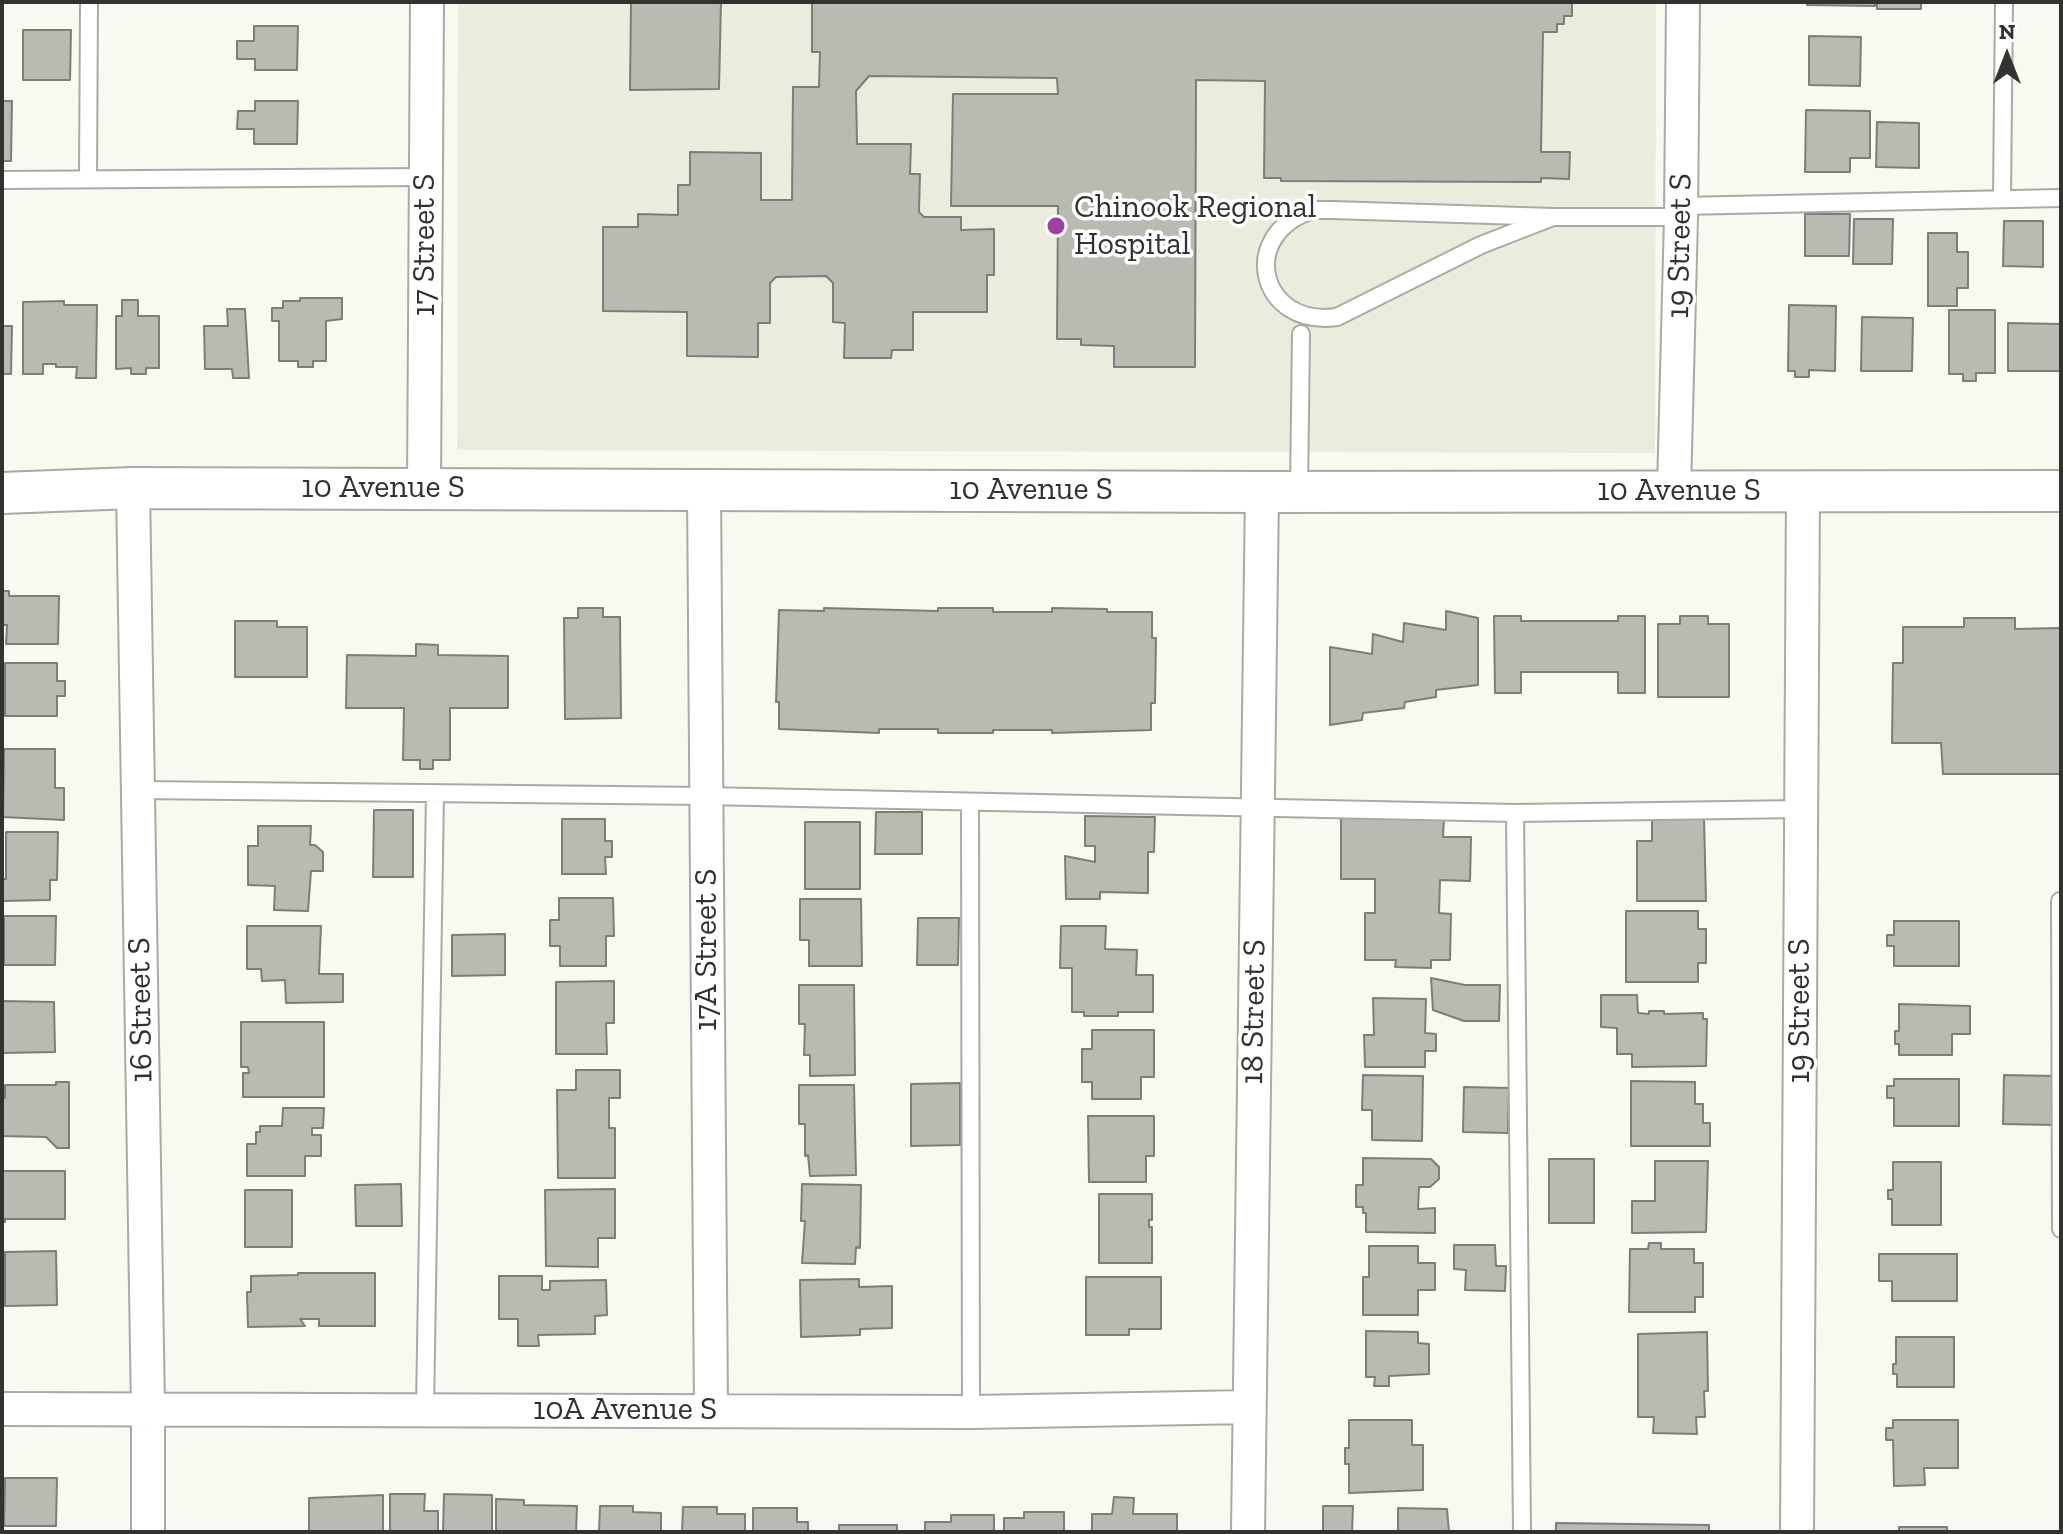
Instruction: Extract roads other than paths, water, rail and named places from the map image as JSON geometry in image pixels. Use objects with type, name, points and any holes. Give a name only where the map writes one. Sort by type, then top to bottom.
[{"type":"street","name":"17 Street S","points":[[424,488],[427,2]]},
{"type":"street","name":"19 Street S","points":[[1674,490],[1683,2]]},
{"type":"street","name":"10 Avenue S","points":[[2,493],[133,488],[2061,491]]},
{"type":"street","name":"16 Street S","points":[[133,488],[148,1532]]},
{"type":"street","name":"17A Street S","points":[[704,488],[711,1411]]},
{"type":"street","name":"19 Street S","points":[[1797,1532],[1803,491]]},
{"type":"street","name":"18 Street S","points":[[1248,1532],[1257,805],[1280,492]]},
{"type":"street","name":"10A Avenue S","points":[[2,1409],[971,1412],[1248,1407]]},
{"type":"lane","points":[[88,179],[89,2]]},
{"type":"lane","points":[[2002,197],[2004,2]]},
{"type":"lane","points":[[2,180],[426,177]]},
{"type":"lane","points":[[1553,217],[1481,245],[1337,317],[1319,320],[1293,311],[1273,292],[1267,276],[1266,258],[1271,241],[1281,225],[1296,215],[1313,210],[1553,217],[2002,197],[2061,198]]},
{"type":"lane","points":[[1280,492],[1301,334]]},
{"type":"lane","points":[[138,790],[1257,805],[1515,813],[1801,809]]},
{"type":"lane","points":[[425,1409],[435,794]]},
{"type":"lane","points":[[970,802],[971,1412]]},
{"type":"lane","points":[[1515,813],[1522,1532]]},
{"type":"lane","points":[[2060,901],[2061,1229]]},
{"type":"place","name":"Chinook Regional Hospital","points":[[1056,226]]}]
